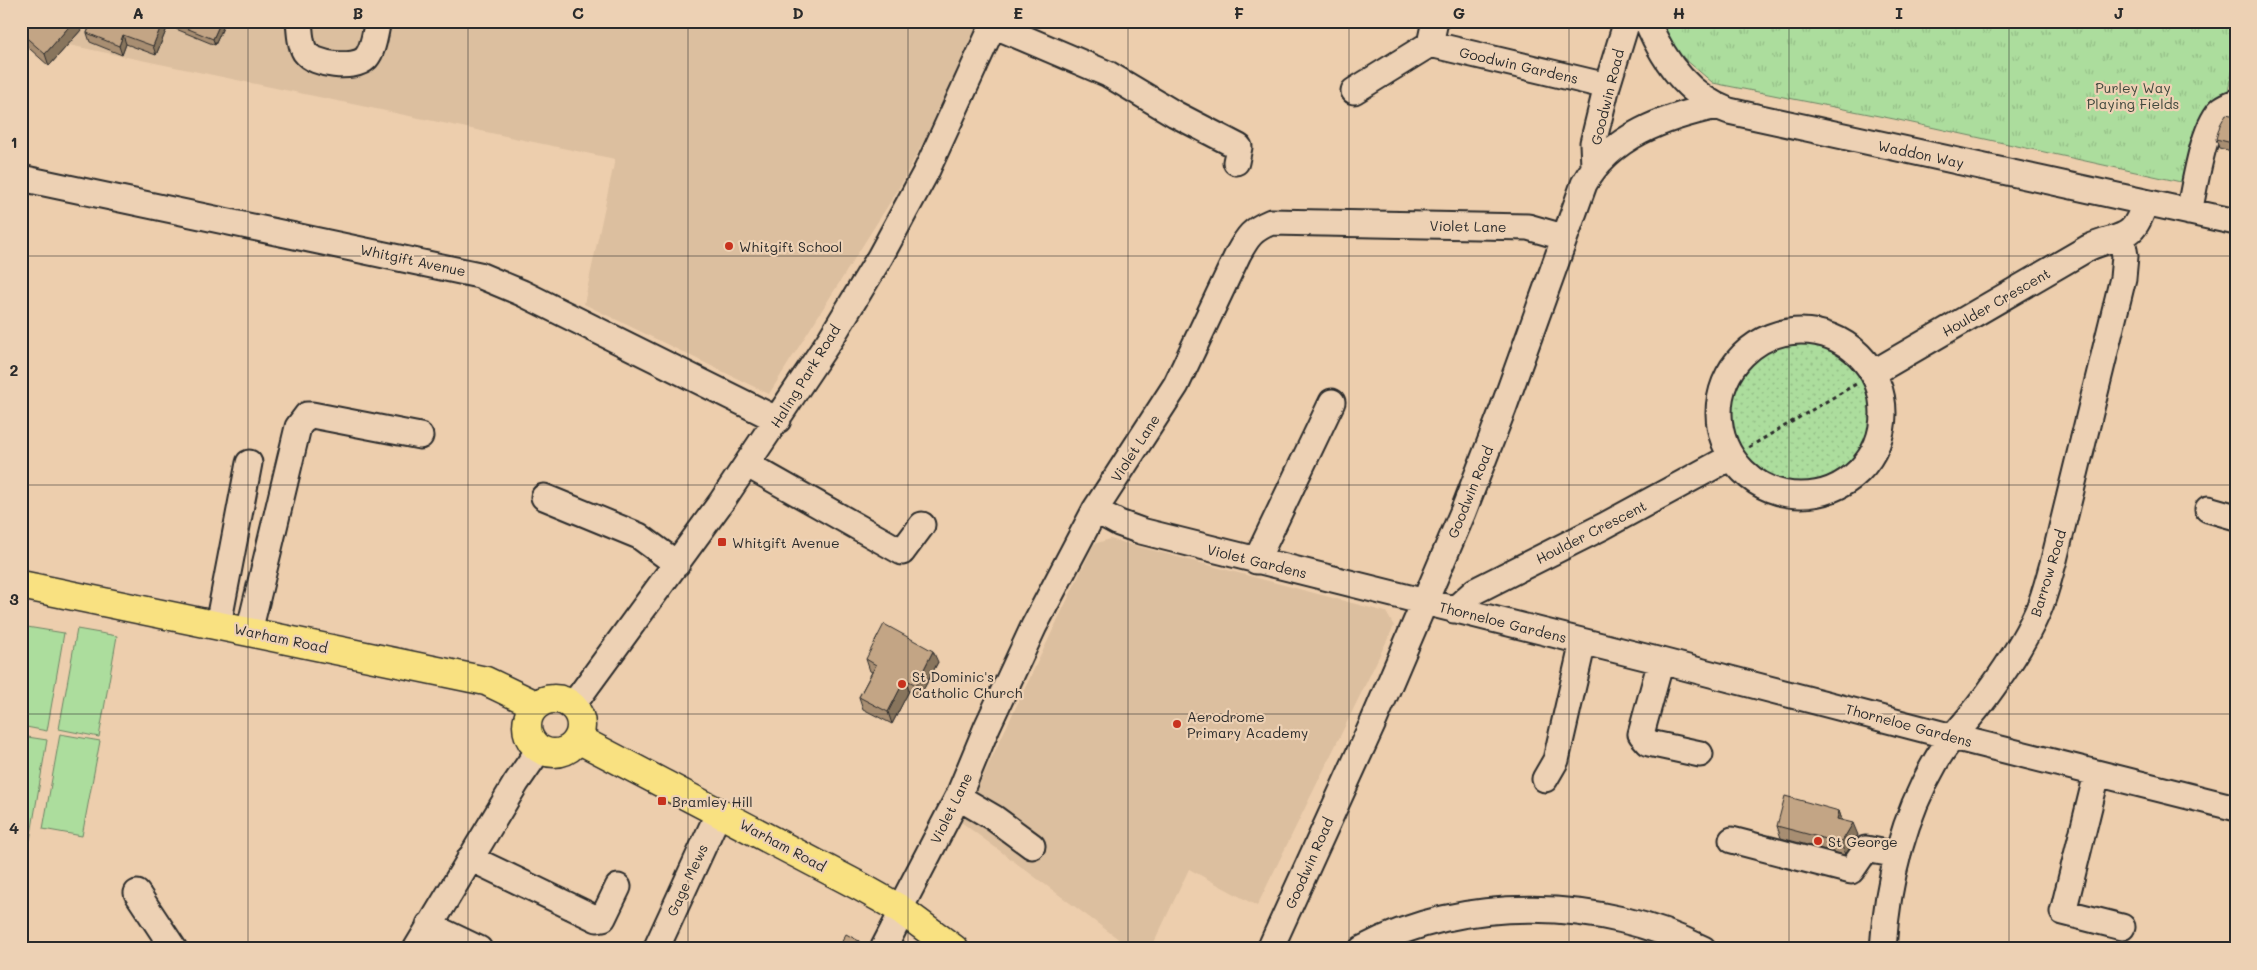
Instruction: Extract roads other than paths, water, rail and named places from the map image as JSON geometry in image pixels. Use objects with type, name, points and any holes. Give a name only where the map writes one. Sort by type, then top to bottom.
[{"type":"main road","name":"Warham Road","points":[[21,585],[486,681],[536,704]]},
{"type":"main road","points":[[548,698],[561,698],[573,705],[580,715],[582,728],[578,740],[571,747],[558,753],[542,750],[533,744],[527,732],[527,720],[530,711],[536,704],[548,698]]},
{"type":"main road","name":"Warham Road","points":[[578,740],[861,887],[900,909],[954,949]]},
{"type":"street","points":[[299,21],[303,49],[308,56],[318,61],[338,65],[358,63],[366,57],[373,44],[378,21]]},
{"type":"street","name":"Goodwin Road","points":[[1270,949],[1372,725],[1463,512],[1499,419],[1563,237],[1584,184],[1594,167],[1593,143],[1607,86],[1627,21]]},
{"type":"street","name":"Waddon Way","points":[[1647,21],[1662,54],[1675,72],[1694,90],[1717,106],[1752,117],[2236,222]]},
{"type":"street","points":[[994,23],[1108,74],[1175,114],[1239,147],[1236,162]]},
{"type":"street","name":"Haling Park Road","points":[[573,705],[678,564],[748,465],[831,338],[926,172],[994,23]]},
{"type":"street","name":"Goodwin Gardens","points":[[1354,91],[1432,32],[1607,86]]},
{"type":"street","points":[[2189,212],[2206,140],[2212,123],[2222,109],[2236,102]]},
{"type":"street","points":[[1594,167],[1609,153],[1644,129],[1668,119],[1717,106]]},
{"type":"street","name":"Whitgift Avenue","points":[[21,178],[479,275],[530,298],[778,420]]},
{"type":"street","points":[[2122,238],[2138,222],[2145,202]]},
{"type":"street","name":"Violet Lane","points":[[883,949],[898,920],[900,909],[958,797],[987,727],[1034,626],[1095,510],[1176,385],[1238,254],[1256,228],[1271,222],[1528,227],[1563,237]]},
{"type":"street","name":"Houlder Crescent","points":[[1874,373],[2088,248],[2105,241],[2122,238]]},
{"type":"street","name":"Barrow Road","points":[[1883,949],[1888,898],[1898,855],[1922,789],[1936,761],[1998,680],[2032,624],[2042,600],[2054,560],[2123,278],[2125,256],[2122,238]]},
{"type":"street","points":[[1792,332],[1810,332],[1835,338],[1857,353],[1874,373],[1883,400],[1883,428],[1873,455],[1855,476],[1831,491],[1803,496],[1775,492],[1750,478],[1731,457],[1721,433],[1719,407],[1725,381],[1739,359],[1759,342],[1792,332]]},
{"type":"street","points":[[1256,561],[1332,402]]},
{"type":"street","points":[[248,632],[298,427],[307,416],[312,414],[420,436]]},
{"type":"street","name":"Houlder Crescent","points":[[1454,610],[1475,591],[1604,526],[1731,457]]},
{"type":"street","points":[[218,625],[250,463]]},
{"type":"street","points":[[748,465],[902,552],[922,525]]},
{"type":"street","points":[[544,497],[639,536],[678,564]]},
{"type":"street","points":[[2208,509],[2236,518]]},
{"type":"street","name":"Violet Gardens","points":[[1095,510],[1119,524],[1141,531],[1423,602]]},
{"type":"street","name":"Thorneloe Gardens","points":[[1423,602],[1661,660],[1953,737],[2236,808]]},
{"type":"street","name":"Thorneloe Gardens","points":[[1545,779],[1556,760],[1583,642]]},
{"type":"street","points":[[1661,660],[1641,734],[1649,743],[1700,754]]},
{"type":"street","points":[[416,949],[470,858],[534,757],[542,750]]},
{"type":"street","points":[[2097,774],[2063,912],[2122,927]]},
{"type":"street","points":[[958,797],[994,818],[1032,846]]},
{"type":"street","name":"Gage Mews","points":[[656,949],[719,812]]},
{"type":"street","points":[[1732,840],[1851,870],[1866,849],[1898,855]]},
{"type":"street","points":[[470,858],[597,919],[603,918],[618,887]]},
{"type":"street","points":[[137,893],[174,949]]},
{"type":"street","points":[[1362,949],[1400,933],[1461,916],[1550,909],[1601,915],[1642,924],[1672,934],[1704,949]]},
{"type":"street","points":[[429,925],[479,949]]},
{"type":"place","name":"Whitgift School","points":[[729,246]]},
{"type":"place","name":"Whitgift Avenue","points":[[722,542]]},
{"type":"place","name":"St Dominic's Catholic Church","points":[[902,684]]},
{"type":"place","name":"Aerodrome Primary Academy","points":[[1177,724]]},
{"type":"place","name":"Bramley Hill","points":[[662,801]]},
{"type":"place","name":"St George","points":[[1818,841]]},
{"type":"park label","name":"Purley Way Playing Fields","points":[[2133,95]]}]
